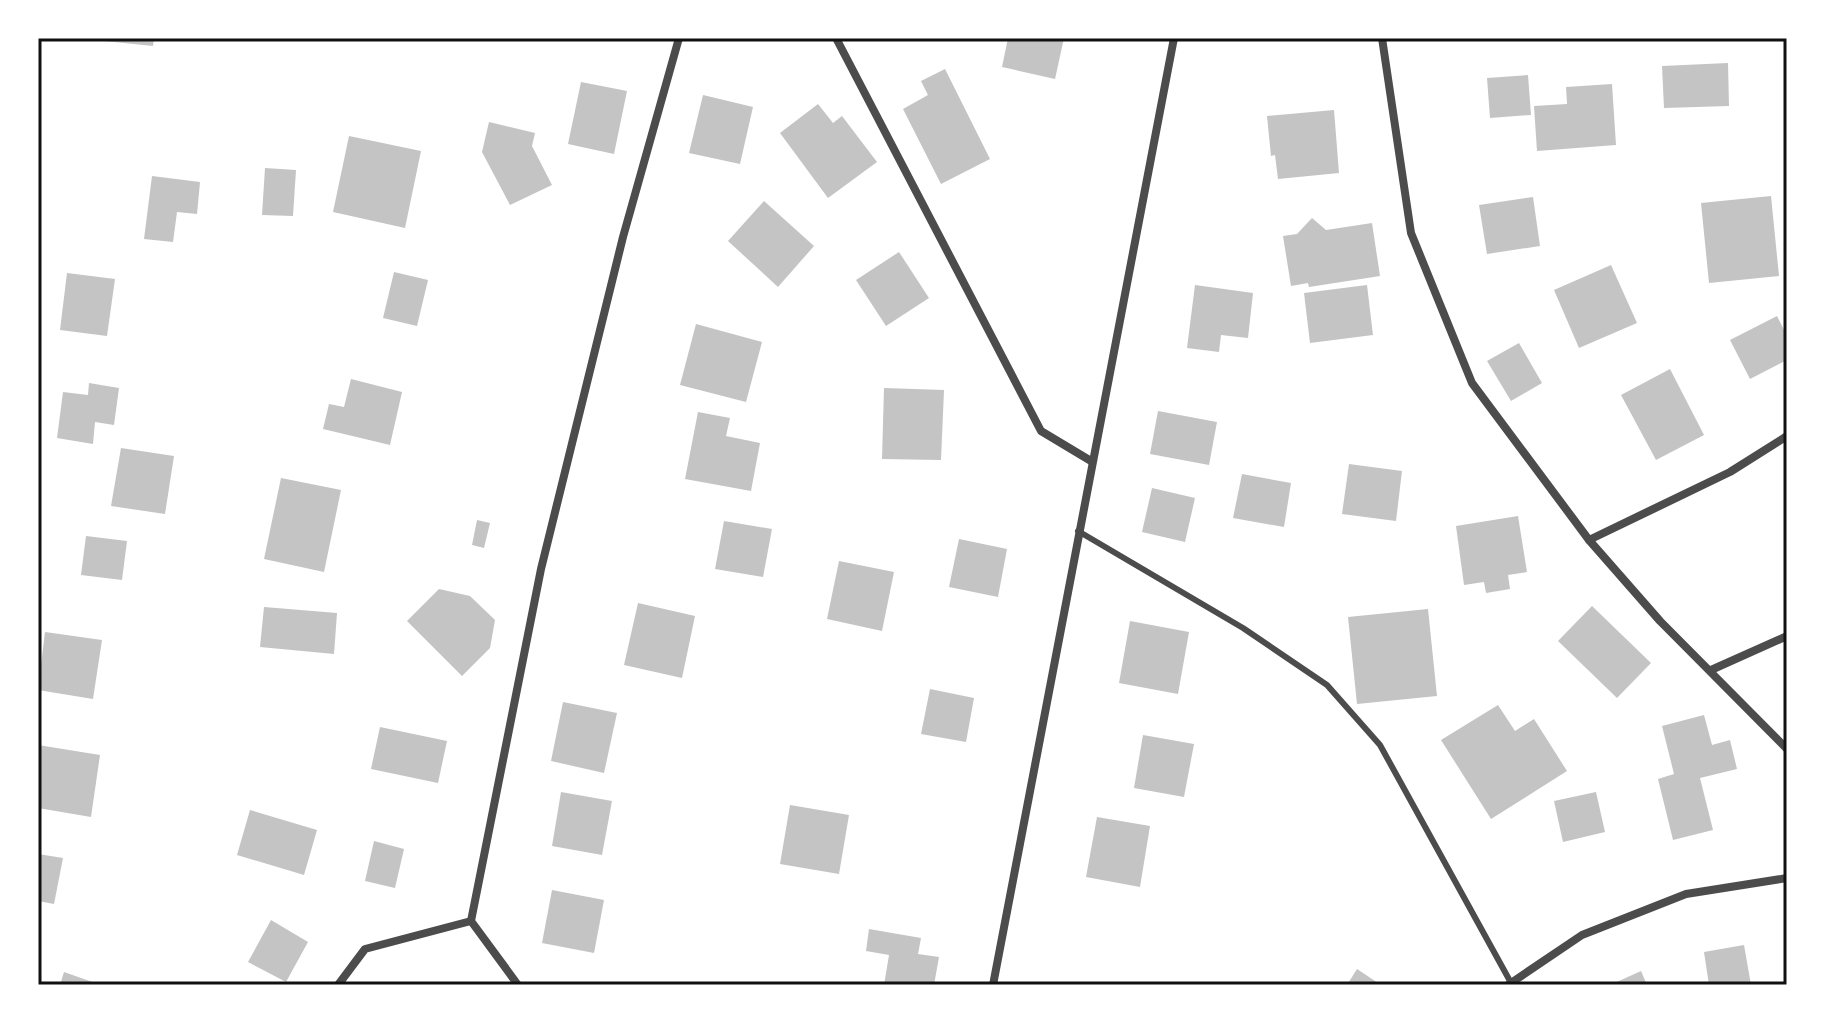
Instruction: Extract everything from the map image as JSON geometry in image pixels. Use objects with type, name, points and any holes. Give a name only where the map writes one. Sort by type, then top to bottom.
[{"type":"street","points":[[518,985],[471,921],[541,569],[623,237],[679,38]]},
{"type":"street","points":[[836,38],[1041,431],[1091,461]]},
{"type":"street","points":[[993,985],[1174,38]]},
{"type":"street","points":[[1382,38],[1411,233],[1472,383],[1589,540],[1660,621],[1787,749]]},
{"type":"street","points":[[1589,540],[1730,472],[1787,436]]},
{"type":"street","points":[[1711,670],[1787,636]]},
{"type":"street","points":[[1509,983],[1582,935],[1686,894],[1787,878]]},
{"type":"street","points":[[338,985],[365,949],[471,921]]},
{"type":"lane","points":[[1078,531],[1243,628],[1327,685],[1380,745],[1509,983]]},
{"type":"building","points":[[75,38],[154,38],[153,46]]},
{"type":"building","points":[[1008,38],[1064,38],[1055,79],[1002,67]]},
{"type":"building","points":[[1728,63],[1729,106],[1664,108],[1662,66]]},
{"type":"building","points":[[945,69],[990,159],[941,184],[903,109],[928,95],[921,81]]},
{"type":"building","points":[[1528,75],[1531,115],[1490,118],[1487,78]]},
{"type":"building","points":[[581,82],[627,91],[614,154],[568,144]]},
{"type":"building","points":[[1612,84],[1616,145],[1537,151],[1534,106],[1567,104],[1566,87]]},
{"type":"building","points":[[703,95],[753,107],[740,164],[689,153]]},
{"type":"building","points":[[818,104],[833,123],[842,116],[877,162],[828,198],[780,133]]},
{"type":"building","points":[[1334,110],[1339,173],[1278,179],[1275,155],[1271,156],[1267,116]]},
{"type":"building","points":[[489,122],[535,133],[532,146],[552,185],[510,205],[482,152]]},
{"type":"building","points":[[349,136],[421,151],[405,228],[333,212]]},
{"type":"building","points":[[265,168],[296,170],[293,216],[262,215]]},
{"type":"building","points":[[152,176],[200,182],[197,214],[177,212],[173,242],[144,239]]},
{"type":"building","points":[[1771,196],[1779,276],[1709,283],[1701,203]]},
{"type":"building","points":[[1533,197],[1540,246],[1487,254],[1479,205]]},
{"type":"building","points":[[764,201],[814,246],[778,287],[728,241]]},
{"type":"building","points":[[1312,218],[1326,230],[1372,223],[1380,276],[1309,287],[1308,283],[1291,286],[1283,236],[1297,234]]},
{"type":"building","points":[[899,252],[929,298],[886,326],[856,280]]},
{"type":"building","points":[[1611,265],[1637,323],[1579,348],[1554,290]]},
{"type":"building","points":[[394,272],[428,280],[417,326],[383,318]]},
{"type":"building","points":[[67,273],[115,279],[107,336],[60,330]]},
{"type":"building","points":[[1195,285],[1253,293],[1248,338],[1221,335],[1219,352],[1187,348]]},
{"type":"building","points":[[1367,285],[1373,335],[1310,343],[1304,293]]},
{"type":"building","points":[[1777,316],[1787,336],[1787,360],[1750,379],[1730,340]]},
{"type":"building","points":[[696,324],[762,342],[746,402],[680,385]]},
{"type":"building","points":[[1519,343],[1542,383],[1511,401],[1487,361]]},
{"type":"building","points":[[1670,369],[1704,435],[1656,460],[1621,395]]},
{"type":"building","points":[[351,379],[402,392],[390,445],[323,429],[329,404],[344,407]]},
{"type":"building","points":[[89,383],[119,388],[114,425],[95,422],[93,444],[57,438],[63,392],[88,395]]},
{"type":"building","points":[[884,388],[944,390],[941,460],[882,459]]},
{"type":"building","points":[[1158,411],[1217,422],[1209,465],[1150,454]]},
{"type":"building","points":[[698,412],[730,418],[726,436],[760,443],[751,491],[685,479]]},
{"type":"building","points":[[121,448],[174,456],[165,514],[111,506]]},
{"type":"building","points":[[1349,464],[1402,471],[1396,521],[1342,514]]},
{"type":"building","points":[[1242,474],[1291,483],[1284,527],[1233,518]]},
{"type":"building","points":[[281,478],[341,490],[324,572],[264,559]]},
{"type":"building","points":[[1152,488],[1195,498],[1185,542],[1142,532]]},
{"type":"building","points":[[1518,516],[1527,572],[1508,575],[1510,589],[1486,593],[1484,582],[1464,585],[1456,526]]},
{"type":"building","points":[[477,520],[490,523],[484,548],[472,545]]},
{"type":"building","points":[[724,521],[772,529],[763,577],[715,569]]},
{"type":"building","points":[[86,536],[127,541],[122,580],[81,575]]},
{"type":"building","points":[[959,539],[1007,549],[998,597],[949,587]]},
{"type":"building","points":[[839,561],[894,572],[882,631],[827,619]]},
{"type":"building","points":[[439,589],[470,596],[495,620],[490,648],[462,676],[407,621]]},
{"type":"building","points":[[638,603],[695,616],[682,678],[624,665]]},
{"type":"building","points":[[1592,606],[1651,663],[1617,698],[1558,641]]},
{"type":"building","points":[[264,607],[337,613],[334,654],[260,647]]},
{"type":"building","points":[[1428,609],[1437,696],[1357,704],[1348,617]]},
{"type":"building","points":[[1130,621],[1189,632],[1178,694],[1119,683]]},
{"type":"building","points":[[45,632],[102,640],[93,699],[38,690]]},
{"type":"building","points":[[930,689],[974,698],[966,742],[921,734]]},
{"type":"building","points":[[563,702],[617,713],[604,773],[551,761]]},
{"type":"building","points":[[1498,705],[1515,731],[1534,719],[1567,771],[1491,819],[1441,740]]},
{"type":"building","points":[[1704,715],[1712,745],[1730,740],[1737,769],[1700,778],[1713,830],[1673,840],[1658,779],[1674,774],[1662,726]]},
{"type":"building","points":[[380,727],[447,741],[438,783],[371,769]]},
{"type":"building","points":[[1143,735],[1194,744],[1184,797],[1134,788]]},
{"type":"building","points":[[38,745],[100,755],[91,817],[38,808]]},
{"type":"building","points":[[561,792],[612,801],[602,855],[552,846]]},
{"type":"building","points":[[1596,792],[1605,832],[1563,842],[1554,801]]},
{"type":"building","points":[[790,805],[849,815],[839,874],[780,864]]},
{"type":"building","points":[[250,810],[317,830],[304,875],[237,855]]},
{"type":"building","points":[[1097,817],[1150,826],[1140,887],[1086,877]]},
{"type":"building","points":[[374,841],[404,849],[395,888],[365,881]]},
{"type":"building","points":[[38,854],[63,858],[54,904],[38,901]]},
{"type":"building","points":[[552,890],[604,900],[594,953],[542,943]]},
{"type":"building","points":[[271,920],[308,942],[286,982],[248,962]]},
{"type":"building","points":[[869,929],[921,938],[918,954],[939,957],[934,985],[884,985],[889,955],[866,951]]},
{"type":"building","points":[[1744,945],[1751,985],[1709,985],[1704,952]]},
{"type":"building","points":[[1357,969],[1381,985],[1347,985]]},
{"type":"building","points":[[1641,971],[1647,985],[1610,985]]},
{"type":"building","points":[[64,972],[101,985],[60,985]]}]
